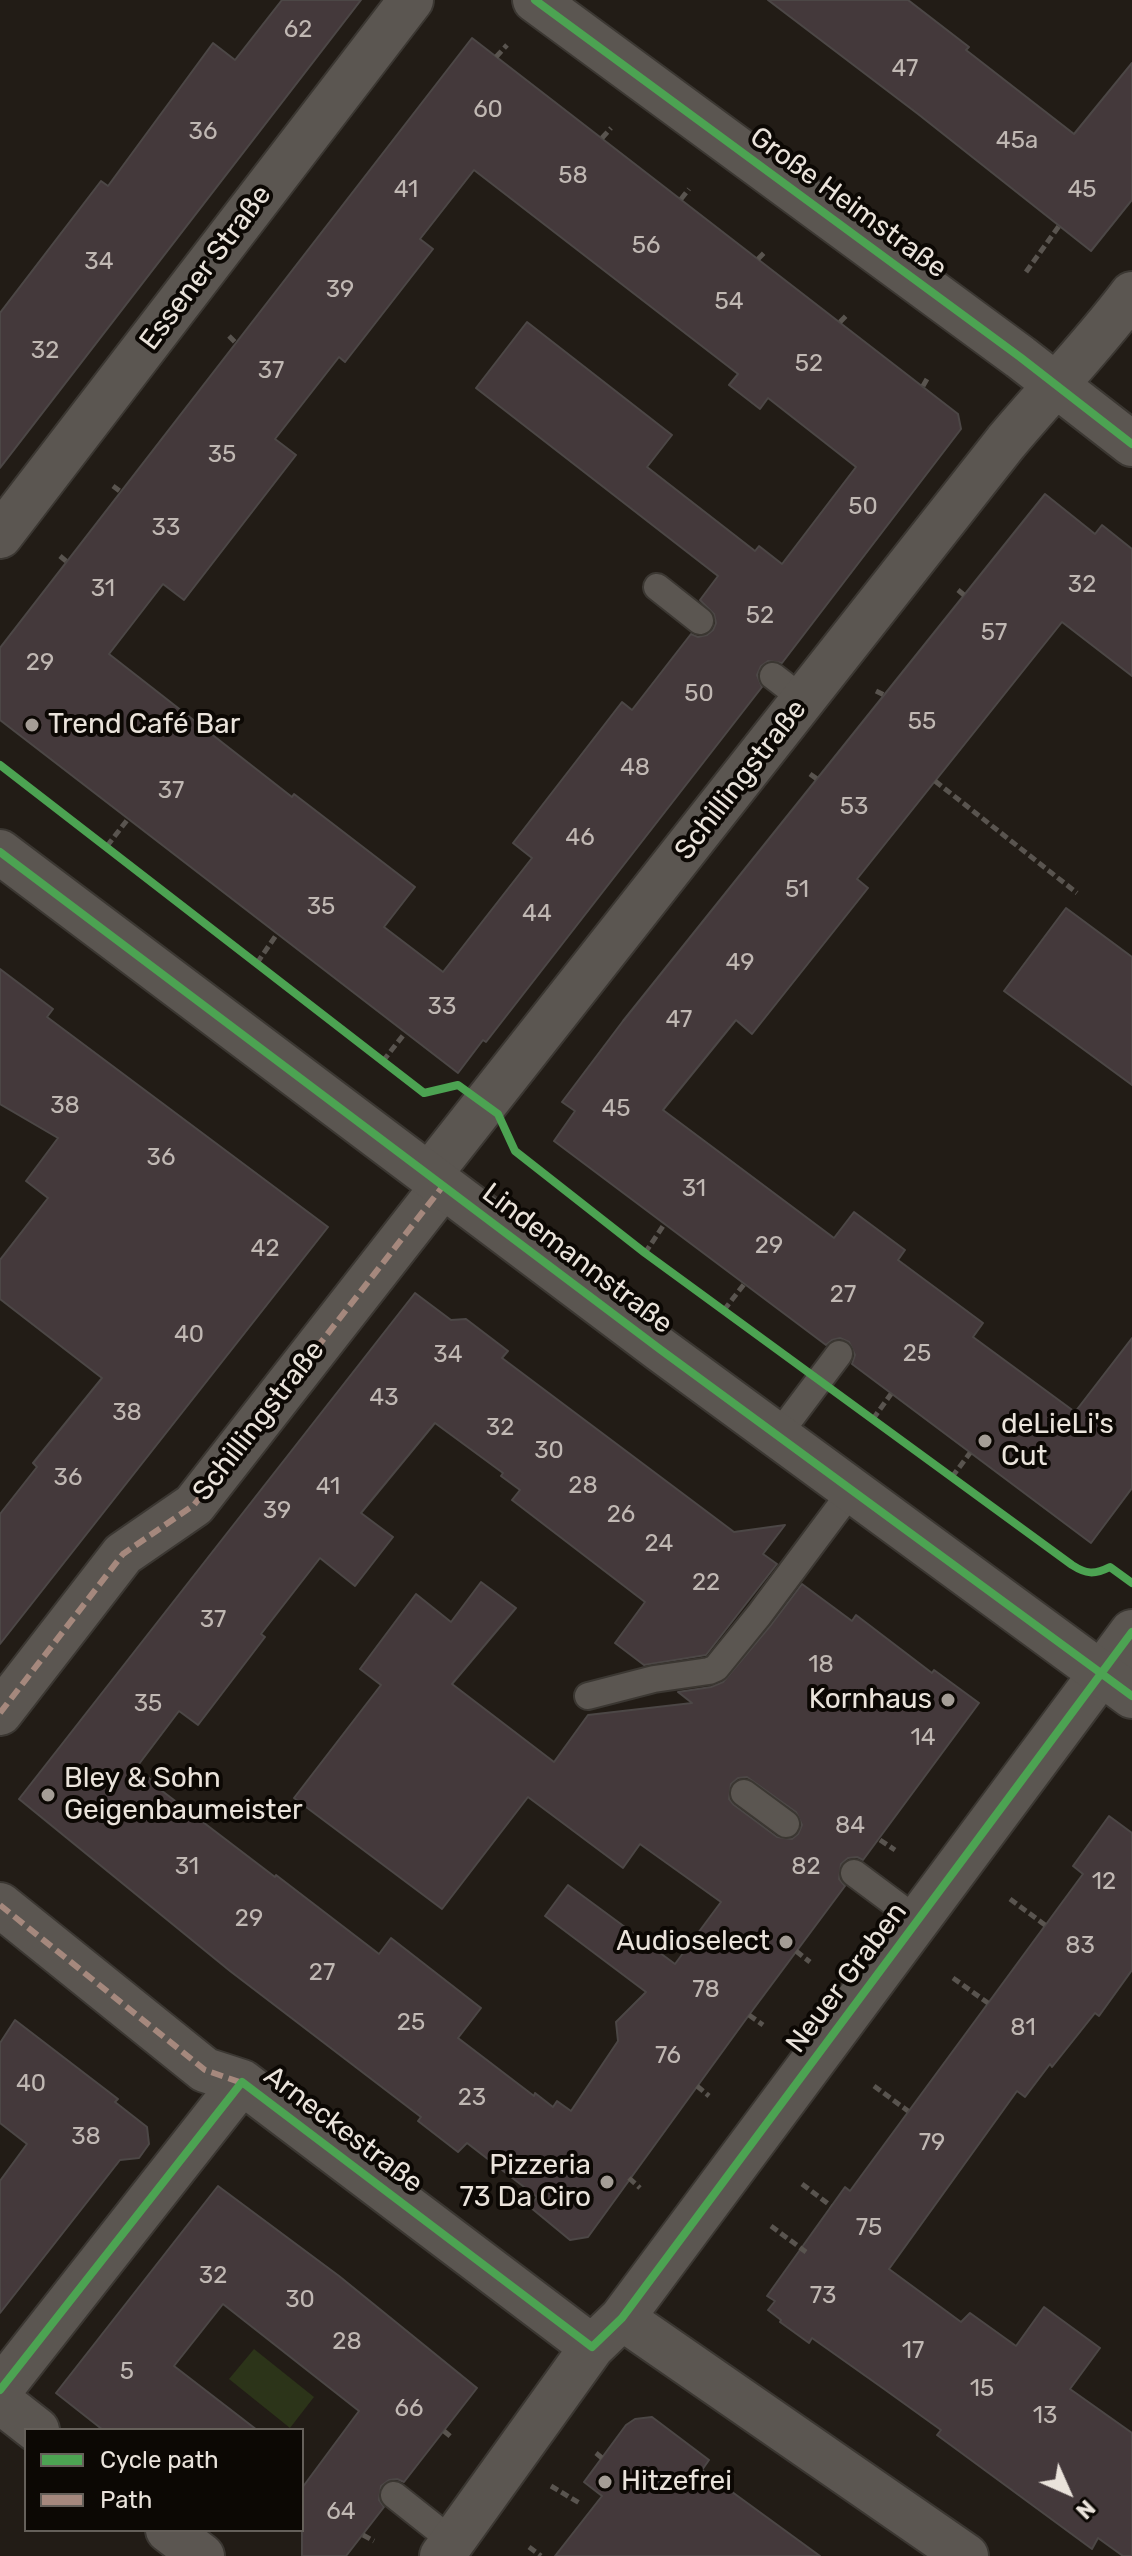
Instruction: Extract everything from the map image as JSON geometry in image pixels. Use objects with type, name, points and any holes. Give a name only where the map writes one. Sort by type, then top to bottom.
[{"type":"street","name":"Essener Straße","points":[[0,536],[411,0]]},
{"type":"street","name":"Große Heimstraße","points":[[535,0],[1132,444]]},
{"type":"street","name":"Schillingstraße","points":[[0,1713],[123,1554],[194,1505],[436,1181],[788,688],[1103,332],[1132,294]]},
{"type":"street","name":"Lindemannstraße","points":[[0,852],[436,1181],[1117,1685]]},
{"type":"street","name":"Neuer Graben","points":[[447,2549],[917,1920],[1117,1685],[1132,1632]]},
{"type":"street","name":"Arneckestraße","points":[[0,1905],[205,2070],[242,2082],[607,2332],[966,2556]]},
{"type":"street","name":"Arneckestraße","points":[[0,2390],[242,2082]]},
{"type":"street","points":[[0,2401],[34,2428]]},
{"type":"street","points":[[171,2532],[202,2556]]},
{"type":"lane","points":[[657,587],[700,621]]},
{"type":"lane","points":[[778,1435],[839,1354]]},
{"type":"lane","points":[[588,1696],[654,1679],[716,1668],[853,1489]]},
{"type":"lane","points":[[744,1793],[786,1824]]},
{"type":"lane","points":[[854,1873],[917,1920]]},
{"type":"lane","points":[[394,2495],[447,2549]]},
{"type":"path","points":[[496,57],[507,45]]},
{"type":"path","points":[[602,138],[611,128]]},
{"type":"path","points":[[681,199],[689,189]]},
{"type":"path","points":[[1026,272],[1059,226]]},
{"type":"path","points":[[758,259],[766,251]]},
{"type":"path","points":[[840,322],[847,315]]},
{"type":"path","points":[[229,336],[236,343]]},
{"type":"path","points":[[923,386],[927,379]]},
{"type":"path","points":[[113,486],[121,492]]},
{"type":"path","points":[[60,556],[67,562]]},
{"type":"path","points":[[958,590],[964,595]]},
{"type":"path","points":[[876,691],[884,695]]},
{"type":"path","points":[[810,774],[817,779]]},
{"type":"path","points":[[935,781],[1077,893]]},
{"type":"path","points":[[107,846],[128,819]]},
{"type":"path","points":[[257,963],[277,934]]},
{"type":"path","points":[[383,1061],[405,1033]]},
{"type":"path","points":[[645,1253],[665,1223]]},
{"type":"path","points":[[724,1310],[745,1283]]},
{"type":"path","points":[[873,1419],[891,1394]]},
{"type":"path","points":[[952,1477],[970,1453]]},
{"type":"path","points":[[879,1839],[895,1850]]},
{"type":"path","points":[[1010,1899],[1045,1925]]},
{"type":"path","points":[[796,1951],[810,1962]]},
{"type":"path","points":[[953,1978],[988,2003]]},
{"type":"path","points":[[749,2015],[763,2025]]},
{"type":"path","points":[[697,2086],[709,2096]]},
{"type":"path","points":[[874,2086],[908,2111]]},
{"type":"path","points":[[629,2178],[640,2188]]},
{"type":"path","points":[[802,2184],[831,2206]]},
{"type":"path","points":[[771,2226],[806,2252]]},
{"type":"path","points":[[444,2431],[451,2437]]},
{"type":"path","points":[[363,2535],[374,2541]]},
{"type":"path","points":[[529,2547],[541,2556]]},
{"type":"green space","points":[[254,2349],[314,2397],[290,2428],[229,2379]]},
{"type":"building","points":[[282,0],[361,0],[0,468],[0,313],[101,181],[108,186],[213,43],[235,60]]},
{"type":"building","points":[[768,0],[908,0],[969,47],[966,50],[1074,134],[1132,63],[1132,200],[1091,251]]},
{"type":"building","points":[[472,38],[958,414],[961,429],[782,663],[768,661],[761,666],[757,675],[762,687],[486,1042],[483,1040],[458,1073],[0,720],[0,648]],"holes":[[[474,170],[738,374],[729,385],[760,409],[768,398],[856,467],[782,564],[759,546],[755,551],[647,467],[672,435],[527,322],[476,388],[718,576],[700,600],[714,614],[716,623],[707,635],[698,637],[691,634],[632,710],[622,702],[513,843],[532,858],[443,972],[384,927],[415,887],[294,794],[292,797],[109,654],[163,584],[184,600],[296,455],[275,439],[339,357],[345,362],[433,249],[420,239]]]},
{"type":"building","points":[[1045,494],[1095,534],[1102,525],[1132,549],[1132,676],[1062,622],[857,879],[868,888],[752,1034],[736,1020],[663,1110],[834,1238],[854,1212],[905,1250],[898,1260],[983,1323],[973,1337],[1075,1412],[1132,1338],[1132,1488],[1091,1543],[852,1364],[855,1355],[849,1342],[840,1338],[826,1345],[554,1141],[575,1111],[562,1102],[623,1021]]},
{"type":"building","points":[[1066,908],[1132,957],[1132,1085],[1004,991]]},
{"type":"building","points":[[0,969],[53,1009],[47,1017],[328,1227],[0,1644],[0,1514],[37,1467],[33,1463],[102,1378],[0,1299],[0,1260],[48,1198],[26,1181],[58,1138],[0,1104]]},
{"type":"building","points":[[415,1293],[451,1320],[466,1319],[508,1351],[502,1358],[734,1532],[785,1525],[763,1554],[777,1564],[706,1655],[644,1665],[615,1643],[645,1602],[512,1500],[520,1490],[501,1476],[503,1473],[435,1423],[361,1513],[393,1537],[355,1586],[320,1558],[261,1634],[265,1637],[198,1725],[179,1711],[136,1768],[379,1954],[391,1938],[481,2008],[458,2038],[534,2096],[535,2093],[553,2107],[557,2101],[571,2111],[618,2041],[616,2022],[646,1992],[545,1916],[568,1885],[675,1964],[721,1902],[640,1844],[623,1868],[528,1797],[442,1909],[294,1798],[381,1685],[360,1669],[416,1594],[451,1622],[481,1582],[516,1608],[452,1684],[554,1762],[588,1715],[692,1703],[678,1692],[723,1682],[802,1584],[852,1621],[856,1615],[932,1673],[934,1670],[979,1703],[863,1860],[848,1858],[841,1864],[839,1879],[845,1886],[588,2237],[570,2240],[530,2207],[537,2197],[467,2143],[458,2152],[418,2121],[421,2117],[230,1971],[19,1799]],"holes":[[[747,1777],[796,1812],[802,1825],[798,1834],[792,1839],[777,1837],[734,1805],[729,1799],[731,1784],[738,1778]]]},
{"type":"building","points":[[1109,1816],[1132,1833],[1132,1970],[1099,2016],[1095,2013],[1025,2097],[1017,2091],[889,2269],[961,2322],[970,2313],[1016,2346],[1044,2307],[1100,2348],[1070,2389],[1132,2433],[1132,2556],[1123,2556],[1098,2538],[1092,2549],[937,2435],[941,2430],[812,2338],[809,2343],[780,2322],[768,2310],[775,2301],[767,2296],[845,2187],[850,2191],[1083,1874],[1073,1866]]},
{"type":"building","points":[[15,2020],[118,2099],[115,2102],[147,2127],[149,2144],[139,2158],[120,2160],[0,2313],[0,2181],[27,2144],[0,2123],[0,2043]]},
{"type":"building","points":[[218,2186],[339,2276],[477,2388],[404,2482],[389,2480],[381,2486],[379,2500],[384,2507],[346,2556],[302,2556],[304,2485],[359,2411],[223,2304],[174,2366],[254,2428],[100,2428],[56,2393]]},
{"type":"building","points":[[652,2417],[709,2460],[702,2470],[820,2556],[555,2556],[602,2496],[584,2482],[626,2425],[635,2419]]},
{"type":"marked path","points":[[0,1713],[123,1554],[194,1505],[443,1186]]},
{"type":"marked path","points":[[0,1905],[205,2070],[245,2084]]},
{"type":"cycle path","points":[[535,0],[1020,357],[1132,444]]},
{"type":"cycle path","points":[[0,765],[424,1093],[458,1085],[498,1114],[515,1151],[645,1253],[1072,1565],[1090,1572],[1110,1567],[1132,1583]]},
{"type":"cycle path","points":[[0,852],[661,1350],[1132,1696]]},
{"type":"cycle path","points":[[0,2390],[242,2082],[592,2347],[622,2318],[1132,1632]]},
{"type":"place","name":"Trend Café Bar","points":[[32,725]]},
{"type":"place","name":"deLieLi's Cut","points":[[985,1441]]},
{"type":"place","name":"Kornhaus","points":[[948,1700]]},
{"type":"place","name":"Bley & Sohn Geigenbaumeister","points":[[48,1795]]},
{"type":"place","name":"Audioselect","points":[[786,1942]]},
{"type":"place","name":"Pizzeria 73 Da Ciro","points":[[607,2182]]},
{"type":"place","name":"Hitzefrei","points":[[605,2482]]}]
